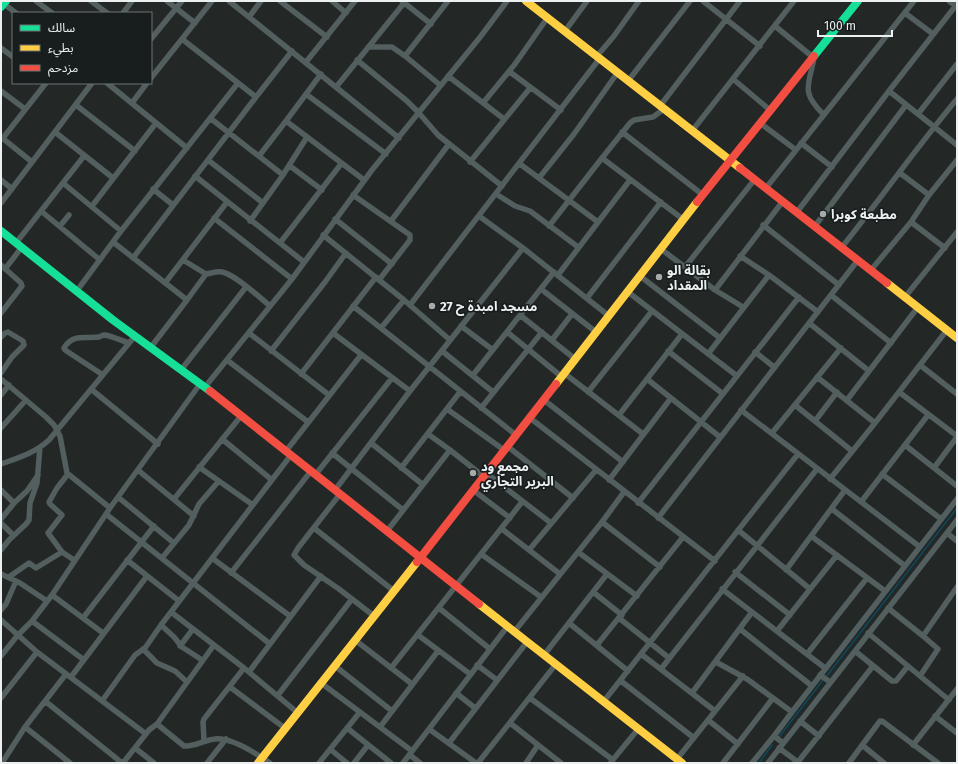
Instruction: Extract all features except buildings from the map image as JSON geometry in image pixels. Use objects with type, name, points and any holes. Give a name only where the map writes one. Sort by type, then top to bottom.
[{"type":"main road","points":[[260,760],[530,418],[730,160],[814,58],[858,1]]},
{"type":"main road","points":[[530,2],[628,81],[957,338]]},
{"type":"main road","points":[[1,231],[76,292],[151,347],[289,453],[455,586],[680,761]]},
{"type":"street","points":[[36,1],[51,12]]},
{"type":"street","points":[[124,12],[132,1]]},
{"type":"street","points":[[167,1],[194,23]]},
{"type":"street","points":[[152,38],[182,1]]},
{"type":"street","points":[[152,77],[212,1]]},
{"type":"street","points":[[229,1],[337,86],[399,138]]},
{"type":"street","points":[[249,17],[261,1]]},
{"type":"street","points":[[280,1],[327,37]]},
{"type":"street","points":[[332,1],[346,13]]},
{"type":"street","points":[[306,62],[355,1]]},
{"type":"street","points":[[405,56],[448,1]]},
{"type":"street","points":[[1,656],[17,636],[32,621],[52,595],[110,508],[202,386],[227,360],[292,279],[364,180],[507,1]]},
{"type":"street","points":[[565,30],[587,1]]},
{"type":"street","points":[[410,305],[561,110],[639,1]]},
{"type":"street","points":[[628,81],[690,1]]},
{"type":"street","points":[[703,1],[760,46]]},
{"type":"street","points":[[549,226],[628,125],[634,120],[653,117],[662,107],[725,19],[740,1]]},
{"type":"street","points":[[766,188],[914,1]]},
{"type":"street","points":[[797,212],[956,6],[949,1]]},
{"type":"street","points":[[94,2],[106,12]]},
{"type":"street","points":[[337,86],[403,2],[431,24]]},
{"type":"street","points":[[692,131],[760,46],[792,2]]},
{"type":"street","points":[[4,4],[15,12]]},
{"type":"street","points":[[905,13],[933,34]]},
{"type":"street","points":[[484,103],[510,72],[548,18]]},
{"type":"street","points":[[775,26],[814,58],[808,84],[810,97],[815,106],[824,115]]},
{"type":"street","points":[[182,39],[256,97]]},
{"type":"street","points":[[368,47],[392,47],[440,85]]},
{"type":"street","points":[[1,48],[12,56]]},
{"type":"street","points":[[133,258],[292,51]]},
{"type":"street","points":[[357,60],[418,112],[432,129],[449,144],[502,186]]},
{"type":"street","points":[[918,114],[957,64]]},
{"type":"street","points":[[510,72],[561,110]]},
{"type":"street","points":[[539,178],[574,134],[618,72]]},
{"type":"street","points":[[259,156],[321,74]]},
{"type":"street","points":[[448,76],[504,119]]},
{"type":"street","points":[[733,79],[770,110]]},
{"type":"street","points":[[76,292],[153,189],[238,83]]},
{"type":"street","points":[[32,162],[2,137],[45,84]]},
{"type":"street","points":[[1,203],[91,84]]},
{"type":"street","points":[[132,103],[146,84]]},
{"type":"street","points":[[114,85],[132,103],[187,148]]},
{"type":"street","points":[[470,162],[530,88]]},
{"type":"street","points":[[1,91],[25,109]]},
{"type":"street","points":[[889,91],[957,145]]},
{"type":"street","points":[[306,94],[386,154]]},
{"type":"street","points":[[842,247],[957,99]]},
{"type":"street","points":[[76,105],[134,151]]},
{"type":"street","points":[[815,226],[906,105]]},
{"type":"street","points":[[210,118],[284,175]]},
{"type":"street","points":[[286,121],[364,180]]},
{"type":"street","points":[[92,206],[156,122]]},
{"type":"street","points":[[760,122],[796,150]]},
{"type":"street","points":[[55,132],[113,178]]},
{"type":"street","points":[[622,132],[703,195]]},
{"type":"street","points":[[250,220],[284,175],[307,137]]},
{"type":"street","points":[[801,143],[832,167]]},
{"type":"street","points":[[390,221],[449,144]]},
{"type":"street","points":[[1,313],[22,286],[21,283],[3,267],[41,211],[84,156]]},
{"type":"street","points":[[602,158],[684,220]]},
{"type":"street","points":[[208,160],[263,203]]},
{"type":"street","points":[[871,270],[911,222],[929,195],[957,160]]},
{"type":"street","points":[[280,243],[342,164]]},
{"type":"street","points":[[520,164],[598,222]]},
{"type":"street","points":[[290,166],[322,190]]},
{"type":"street","points":[[900,173],[929,195]]},
{"type":"street","points":[[195,176],[304,262]]},
{"type":"street","points":[[685,267],[755,179]]},
{"type":"street","points":[[1,180],[12,189]]},
{"type":"street","points":[[473,375],[541,289],[578,247],[630,180]]},
{"type":"street","points":[[63,183],[121,231]]},
{"type":"street","points":[[153,189],[173,205]]},
{"type":"street","points":[[496,194],[512,205],[530,211],[578,247]]},
{"type":"street","points":[[301,374],[353,306],[392,264],[411,237],[408,233],[353,195]]},
{"type":"street","points":[[715,290],[763,225],[783,201]]},
{"type":"street","points":[[165,283],[227,202]]},
{"type":"street","points":[[587,298],[661,202]]},
{"type":"street","points":[[41,211],[100,260]]},
{"type":"street","points":[[60,226],[69,215]]},
{"type":"street","points":[[479,216],[556,273],[609,316]]},
{"type":"street","points":[[214,218],[292,279]]},
{"type":"street","points":[[335,219],[392,264]]},
{"type":"street","points":[[911,222],[945,248]]},
{"type":"street","points":[[763,225],[839,285]]},
{"type":"street","points":[[906,297],[957,232]]},
{"type":"street","points":[[323,235],[404,300],[450,340]]},
{"type":"street","points":[[113,242],[187,300]]},
{"type":"street","points":[[374,616],[294,556],[298,548],[314,528],[338,492],[351,469],[410,391],[523,248]]},
{"type":"street","points":[[661,249],[715,290],[743,307]]},
{"type":"street","points":[[271,351],[346,253]]},
{"type":"street","points":[[740,256],[769,275],[818,312]]},
{"type":"street","points":[[183,260],[206,274],[217,272],[224,273],[246,287],[270,306]]},
{"type":"street","points":[[658,518],[858,260]]},
{"type":"street","points":[[151,347],[206,274]]},
{"type":"street","points":[[708,354],[769,275]]},
{"type":"street","points":[[640,276],[720,338]]},
{"type":"street","points":[[181,370],[246,287]]},
{"type":"street","points":[[541,289],[596,332]]},
{"type":"street","points":[[628,292],[737,376]]},
{"type":"street","points":[[831,295],[891,343]]},
{"type":"street","points":[[638,504],[700,422],[799,297]]},
{"type":"street","points":[[381,328],[404,300]]},
{"type":"street","points":[[353,306],[516,435]]},
{"type":"street","points":[[846,400],[918,307]]},
{"type":"street","points":[[588,392],[652,311]]},
{"type":"street","points":[[552,340],[572,314]]},
{"type":"street","points":[[520,316],[575,359]]},
{"type":"street","points":[[810,323],[869,371]]},
{"type":"street","points":[[461,326],[493,350]]},
{"type":"street","points":[[830,479],[946,330]]},
{"type":"street","points":[[1,338],[8,332],[24,343],[24,346],[12,357],[1,373]]},
{"type":"street","points":[[507,332],[643,434]]},
{"type":"street","points":[[481,408],[542,332]]},
{"type":"street","points":[[249,333],[329,395]]},
{"type":"street","points":[[333,333],[410,391]]},
{"type":"street","points":[[619,415],[682,334]]},
{"type":"street","points":[[103,375],[65,350],[64,348],[68,342],[87,336],[99,337],[104,335],[129,343]]},
{"type":"street","points":[[1,464],[24,456],[40,448],[58,430],[135,336]]},
{"type":"street","points":[[772,433],[841,348]]},
{"type":"street","points":[[442,351],[493,392]]},
{"type":"street","points":[[668,351],[723,394]]},
{"type":"street","points":[[755,352],[774,367]]},
{"type":"street","points":[[102,701],[135,655],[143,649],[272,480],[308,422],[361,355]]},
{"type":"street","points":[[227,360],[308,422]]},
{"type":"street","points":[[920,365],[957,394]]},
{"type":"street","points":[[817,377],[875,423]]},
{"type":"street","points":[[231,573],[313,472],[332,453],[392,378]]},
{"type":"street","points":[[1,379],[46,417],[58,430],[68,474],[110,508]]},
{"type":"street","points":[[647,379],[720,437]]},
{"type":"street","points":[[1,394],[9,385]]},
{"type":"street","points":[[91,389],[158,444]]},
{"type":"street","points":[[401,468],[460,392]]},
{"type":"street","points":[[815,421],[837,392]]},
{"type":"street","points":[[899,392],[957,437],[934,468]]},
{"type":"street","points":[[609,480],[671,398]]},
{"type":"street","points":[[1,428],[26,400]]},
{"type":"street","points":[[544,400],[623,462]]},
{"type":"street","points":[[795,405],[852,451]]},
{"type":"street","points":[[447,409],[506,448],[573,498]]},
{"type":"street","points":[[741,410],[816,469],[920,547]]},
{"type":"street","points":[[861,502],[928,415]]},
{"type":"street","points":[[174,499],[241,416]]},
{"type":"street","points":[[530,418],[638,504],[715,561]]},
{"type":"street","points":[[428,434],[551,523]]},
{"type":"street","points":[[222,439],[272,480]]},
{"type":"street","points":[[371,443],[422,484]]},
{"type":"street","points":[[905,445],[957,486]]},
{"type":"street","points":[[1,550],[28,520],[30,503],[37,485],[40,448]]},
{"type":"street","points":[[388,531],[422,484],[450,450]]},
{"type":"street","points":[[332,453],[403,510]]},
{"type":"street","points":[[604,701],[798,454]]},
{"type":"street","points":[[199,467],[218,482],[253,505]]},
{"type":"street","points":[[661,669],[816,469]]},
{"type":"street","points":[[138,470],[194,516]]},
{"type":"street","points":[[529,550],[596,470]]},
{"type":"street","points":[[1,519],[14,503],[27,491],[38,474]]},
{"type":"street","points":[[68,474],[58,486],[49,502],[62,514],[48,532],[62,552],[74,560]]},
{"type":"street","points":[[882,474],[941,519]]},
{"type":"street","points":[[162,558],[189,525],[199,504],[218,482]]},
{"type":"street","points":[[1,490],[14,503]]},
{"type":"street","points":[[473,490],[510,518]]},
{"type":"street","points":[[786,570],[845,490]]},
{"type":"street","points":[[403,763],[490,649],[541,597],[602,522],[624,492]]},
{"type":"street","points":[[118,497],[174,543]]},
{"type":"street","points":[[752,763],[957,499]]},
{"type":"street","points":[[391,668],[522,502]]},
{"type":"street","points":[[832,508],[905,566]]},
{"type":"street","points":[[106,514],[270,644]]},
{"type":"street","points":[[768,763],[957,520]]},
{"type":"street","points":[[602,522],[660,567]]},
{"type":"street","points":[[1,523],[13,535]]},
{"type":"street","points":[[83,618],[154,526]]},
{"type":"street","points":[[314,528],[394,591]]},
{"type":"street","points":[[502,529],[560,574]]},
{"type":"street","points":[[738,530],[810,588]]},
{"type":"street","points":[[947,533],[957,541]]},
{"type":"street","points":[[811,536],[885,591]]},
{"type":"street","points":[[597,645],[621,617],[683,537]]},
{"type":"street","points":[[9,577],[29,563],[36,568],[62,552]]},
{"type":"street","points":[[578,552],[637,596]]},
{"type":"street","points":[[481,554],[541,597]]},
{"type":"street","points":[[777,631],[837,555]]},
{"type":"street","points":[[212,558],[290,616]]},
{"type":"street","points":[[127,560],[179,601]]},
{"type":"street","points":[[735,572],[790,615]]},
{"type":"street","points":[[1,573],[47,601]]},
{"type":"street","points":[[544,655],[607,574]]},
{"type":"street","points":[[2,763],[25,727],[45,701],[84,660],[148,576]]},
{"type":"street","points":[[204,741],[202,722],[204,719],[230,687],[270,644],[321,576]]},
{"type":"street","points":[[806,654],[867,578]]},
{"type":"street","points":[[1,610],[6,604],[16,581]]},
{"type":"street","points":[[923,636],[957,588]]},
{"type":"street","points":[[722,589],[825,668]]},
{"type":"street","points":[[593,592],[669,658]]},
{"type":"street","points":[[52,595],[104,633]]},
{"type":"street","points":[[278,695],[352,598]]},
{"type":"street","points":[[439,608],[490,649]]},
{"type":"street","points":[[888,608],[938,649],[920,676]]},
{"type":"street","points":[[171,612],[278,695],[298,713]]},
{"type":"street","points":[[692,693],[752,612]]},
{"type":"street","points":[[32,621],[84,660]]},
{"type":"street","points":[[2,623],[37,652],[146,734]]},
{"type":"street","points":[[569,623],[628,671]]},
{"type":"street","points":[[161,625],[174,637],[180,646],[202,660]]},
{"type":"street","points":[[180,646],[193,629]]},
{"type":"street","points":[[740,629],[812,686]]},
{"type":"street","points":[[868,633],[948,700]]},
{"type":"street","points":[[418,635],[470,674]]},
{"type":"street","points":[[355,640],[412,684]]},
{"type":"street","points":[[448,743],[527,642]]},
{"type":"street","points":[[45,701],[122,763],[151,728],[157,724],[214,645]]},
{"type":"street","points":[[143,649],[157,663],[174,672],[187,682]]},
{"type":"street","points":[[855,650],[894,682],[908,666]]},
{"type":"street","points":[[380,727],[438,651]]},
{"type":"street","points":[[1,698],[37,652]]},
{"type":"street","points":[[642,654],[715,711]]},
{"type":"street","points":[[716,662],[742,676],[792,712]]},
{"type":"street","points":[[429,728],[477,763],[556,664]]},
{"type":"street","points":[[477,665],[496,680]]},
{"type":"street","points":[[335,666],[392,711]]},
{"type":"street","points":[[774,736],[799,763],[873,666]]},
{"type":"street","points":[[680,761],[694,738],[742,676]]},
{"type":"street","points":[[820,676],[830,682]]},
{"type":"street","points":[[621,681],[694,738]]},
{"type":"street","points":[[322,683],[380,727],[411,753],[420,763]]},
{"type":"street","points":[[230,687],[286,729]]},
{"type":"street","points":[[914,745],[957,689]]},
{"type":"street","points":[[456,693],[475,708]]},
{"type":"street","points":[[530,698],[612,762],[639,728]]},
{"type":"street","points":[[723,763],[773,698]]},
{"type":"street","points":[[319,763],[360,712]]},
{"type":"street","points":[[936,716],[957,733]]},
{"type":"street","points":[[708,720],[738,744]]},
{"type":"street","points":[[800,721],[819,736]]},
{"type":"street","points":[[848,763],[881,721],[938,763]]},
{"type":"street","points":[[510,723],[561,763]]},
{"type":"street","points":[[157,724],[184,746],[190,746],[215,738],[226,739],[260,760],[270,763]]},
{"type":"street","points":[[25,727],[70,763]]},
{"type":"street","points":[[347,728],[391,763]]},
{"type":"street","points":[[207,763],[226,739]]},
{"type":"street","points":[[354,763],[368,745]]},
{"type":"street","points":[[526,763],[538,745]]},
{"type":"street","points":[[862,745],[884,763]]},
{"type":"street","points":[[135,748],[154,763]]},
{"type":"street","points":[[330,749],[347,763]]},
{"type":"waterway","points":[[826,677],[957,508]]},
{"type":"waterway","points":[[779,737],[823,680]]},
{"type":"waterway","points":[[759,763],[772,745]]},
{"type":"traffic: fast","points":[[1,7],[6,1]]},
{"type":"traffic: fast","points":[[814,56],[858,1]]},
{"type":"traffic: fast","points":[[1,231],[113,320],[210,391]]},
{"type":"traffic: slow","points":[[526,1],[740,168]]},
{"type":"traffic: slow","points":[[556,384],[697,202]]},
{"type":"traffic: slow","points":[[887,283],[957,338]]},
{"type":"traffic: slow","points":[[258,763],[417,562]]},
{"type":"traffic: slow","points":[[479,604],[682,763]]},
{"type":"traffic: jam","points":[[697,202],[814,56]]},
{"type":"traffic: jam","points":[[740,168],[887,283]]},
{"type":"traffic: jam","points":[[417,562],[556,384]]},
{"type":"traffic: jam","points":[[210,391],[479,604]]},
{"type":"place","name":"مطبعة كوبرا","points":[[823,214]]},
{"type":"place","name":"بقالة الو المقداد","points":[[659,277]]},
{"type":"place","name":"مسجد امبدة ح 27","points":[[432,306]]},
{"type":"place","name":"مجمع ود البرير التجاري","points":[[473,473]]}]
